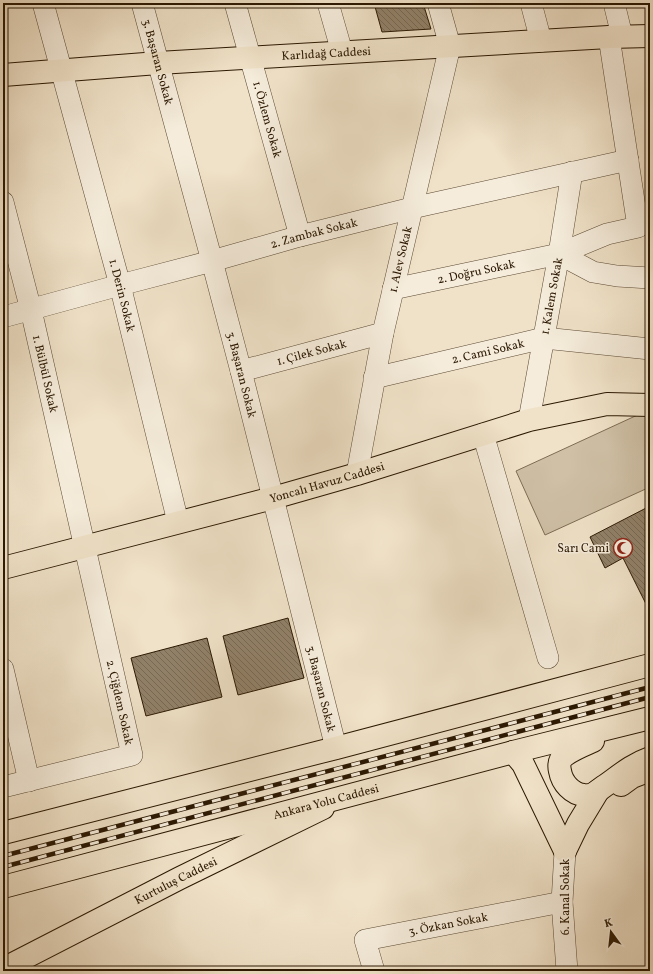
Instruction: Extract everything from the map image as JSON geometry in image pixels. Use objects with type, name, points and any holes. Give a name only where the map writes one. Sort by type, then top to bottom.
[{"type":"main road","name":"Karlıdağ Caddesi","points":[[3,75],[342,52],[650,36]]},
{"type":"main road","name":"Yoncalı Havuz Caddesi","points":[[3,568],[273,498],[357,474],[529,420],[607,404],[650,406]]},
{"type":"main road","points":[[3,832],[336,748],[650,665]]},
{"type":"main road","name":"Ankara Yolu Caddesi","points":[[3,887],[350,794],[518,758],[650,718]]},
{"type":"main road","points":[[594,798],[590,795],[579,794],[570,789],[564,783],[560,774],[559,766],[561,760],[570,752],[626,725]]},
{"type":"main road","points":[[518,758],[547,786],[562,798],[573,802],[609,794],[632,777],[650,770]]},
{"type":"main road","points":[[518,758],[565,851]]},
{"type":"main road","points":[[594,798],[627,770],[650,758]]},
{"type":"main road","name":"Kurtuluş Caddesi","points":[[3,969],[180,878],[350,794]]},
{"type":"main road","name":"6. Kanal Sokak","points":[[565,851],[578,824],[594,798]]},
{"type":"main road","points":[[3,951],[45,948]]},
{"type":"street","name":"1. Derin Sokak","points":[[43,3],[120,285],[178,522]]},
{"type":"street","name":"3. Başaran Sokak","points":[[142,3],[241,371],[336,748]]},
{"type":"street","name":"1. Özlem Sokak","points":[[235,3],[300,236]]},
{"type":"street","points":[[328,3],[342,52]]},
{"type":"street","points":[[438,3],[450,46]]},
{"type":"street","points":[[531,3],[541,41]]},
{"type":"street","name":"1. Kalem Sokak","points":[[529,420],[559,254],[607,234],[638,227],[628,160],[614,3]]},
{"type":"street","name":"1. Alev Sokak","points":[[357,474],[383,333],[450,46]]},
{"type":"street","name":"2. Zambak Sokak","points":[[3,318],[120,285],[212,262],[300,236],[412,208],[628,160]]},
{"type":"street","points":[[572,172],[559,254],[593,272],[618,276],[650,278]]},
{"type":"street","name":"1. Bülbül Sokak","points":[[3,202],[31,310],[85,546]]},
{"type":"street","name":"2. Doğru Sokak","points":[[393,288],[559,254]]},
{"type":"street","name":"1. Çilek Sokak","points":[[241,371],[383,333]]},
{"type":"street","name":"2. Cami Sokak","points":[[374,378],[544,338],[650,349]]},
{"type":"street","points":[[483,434],[548,658]]},
{"type":"street","name":"2. Çiğdem Sokak","points":[[29,781],[132,755],[85,546]]},
{"type":"street","points":[[3,669],[29,781],[3,787]]},
{"type":"street","name":"6. Kanal Sokak","points":[[565,851],[562,902],[567,971]]},
{"type":"street","name":"3. Özkan Sokak","points":[[374,971],[365,940],[562,902]]},
{"type":"shaded area","points":[[644,412],[650,425],[650,487],[545,535],[516,471]]},
{"type":"building","points":[[374,3],[423,3],[431,29],[382,32]]},
{"type":"building","name":"Sarı Cami","points":[[650,506],[650,603],[646,604],[623,558],[605,568],[590,537]]},
{"type":"building","points":[[288,618],[304,678],[238,695],[223,636]]},
{"type":"building","points":[[207,638],[222,697],[146,716],[131,658]]},
{"type":"railway","points":[[3,856],[650,687]]},
{"type":"railway","points":[[3,867],[650,697]]},
{"type":"place","name":"Sarı Cami","points":[[623,548]]}]
